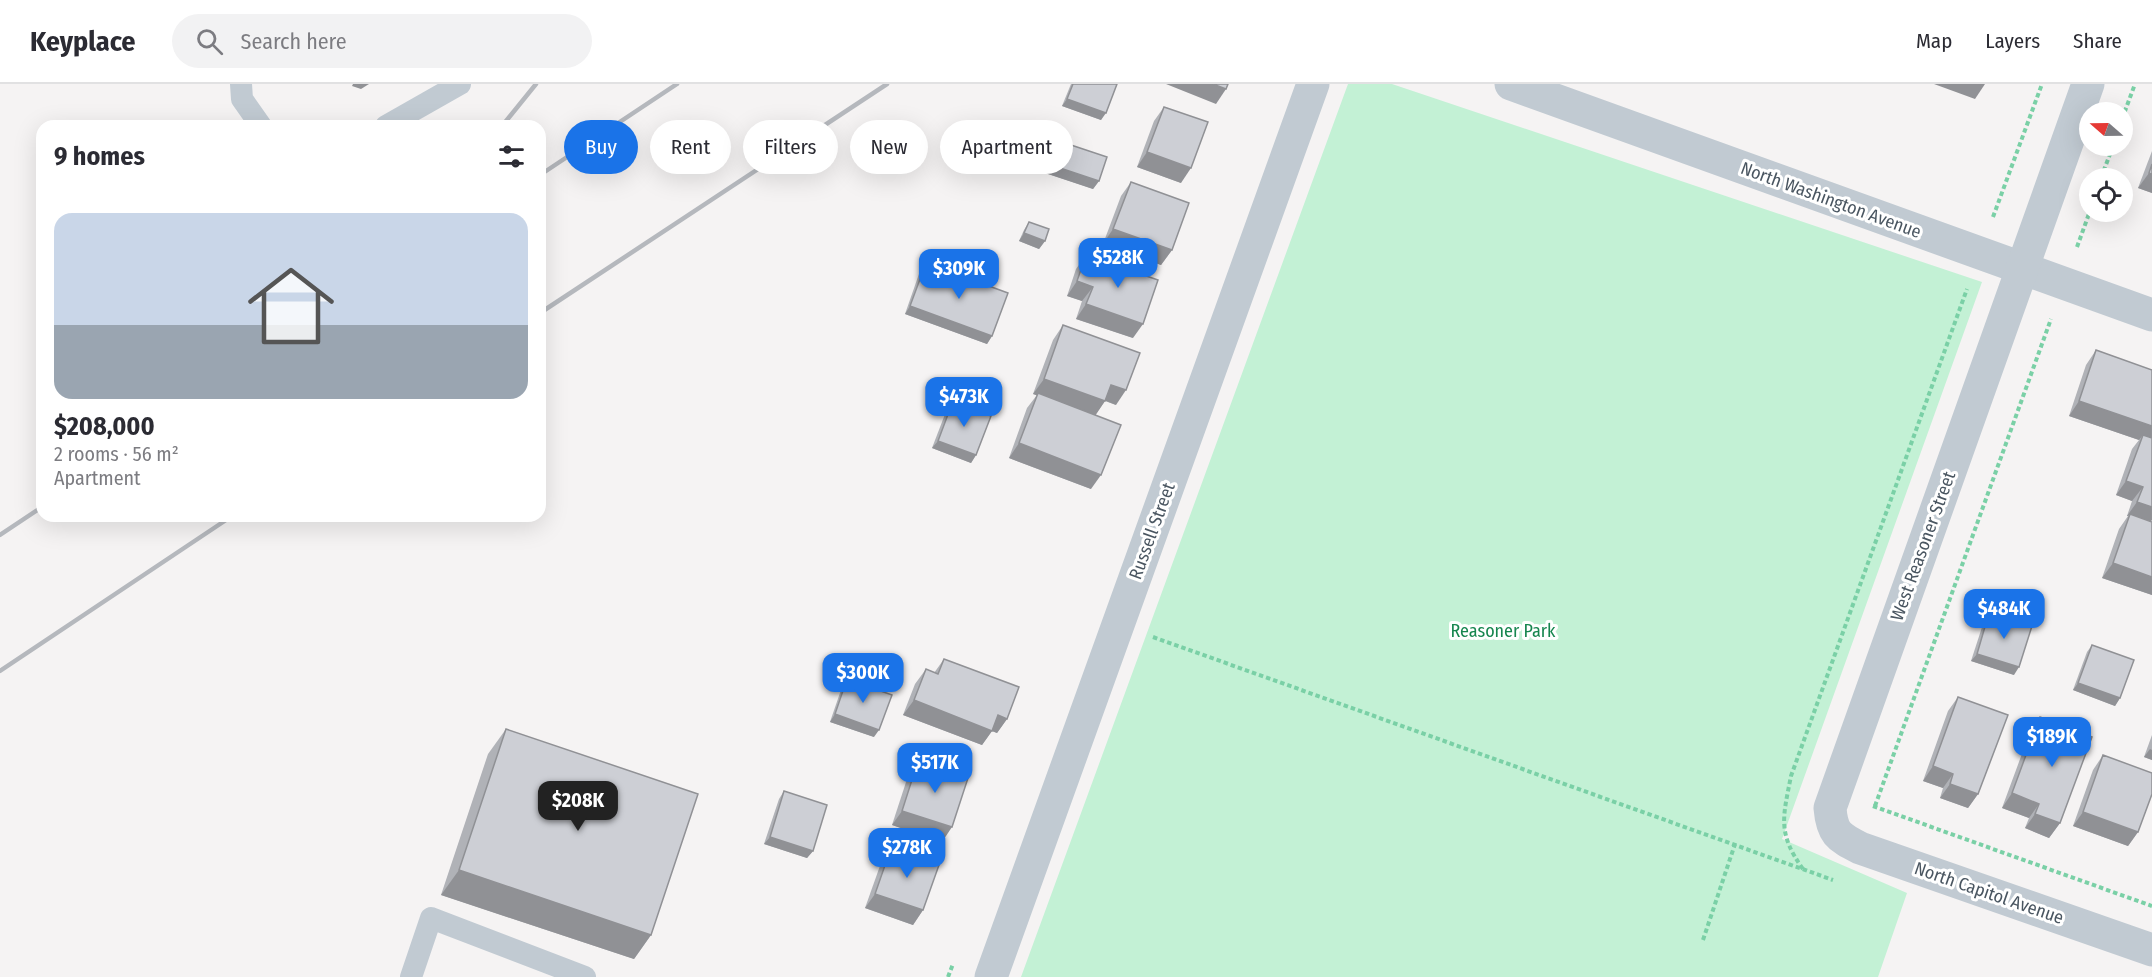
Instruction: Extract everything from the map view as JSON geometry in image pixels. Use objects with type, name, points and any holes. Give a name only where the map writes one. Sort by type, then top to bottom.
[{"type":"street","name":"Russell Street","points":[[991,977],[1313,84]]},
{"type":"street","name":"North Washington Avenue","points":[[1511,84],[2152,315]]},
{"type":"street","name":"West Reasoner Street","points":[[1832,826],[1830,808],[1834,792],[2088,84]]},
{"type":"street","name":"North Capitol Avenue","points":[[1832,826],[1844,840],[1860,848],[2152,950]]},
{"type":"lane","points":[[241,84],[242,99],[257,120]]},
{"type":"lane","points":[[396,120],[459,84]]},
{"type":"lane","points":[[411,977],[431,918],[585,977]]},
{"type":"path","points":[[1804,869],[1789,850],[1783,820],[1791,776],[2042,84]]},
{"type":"path","points":[[2128,102],[2135,84]]},
{"type":"path","points":[[1875,807],[2086,222]]},
{"type":"path","points":[[1118,624],[1837,881]]},
{"type":"path","points":[[1791,776],[2152,906]]},
{"type":"path","points":[[1703,940],[1735,844]]},
{"type":"green space","name":"Reasoner Park","points":[[1348,84],[1392,84],[1982,282],[1782,839],[1907,893],[1878,977],[1021,977]]},
{"type":"building","points":[[1073,84],[1117,84],[1106,113],[1067,99]]},
{"type":"building","points":[[1213,84],[1228,84],[1226,89]]},
{"type":"building","points":[[1164,107],[1208,122],[1191,168],[1147,152]]},
{"type":"building","points":[[1073,146],[1107,157],[1099,181],[1073,172]]},
{"type":"building","points":[[1131,182],[1189,203],[1172,250],[1113,229]]},
{"type":"building","points":[[1029,222],[1049,229],[1045,241],[1024,233]]},
{"type":"building","points":[[1086,255],[1158,280],[1143,324],[1086,304],[1093,287],[1077,281]]},
{"type":"building","points":[[926,263],[1008,293],[992,336],[910,306]]},
{"type":"building","points":[[1063,325],[1140,353],[1126,390],[1111,385],[1105,401],[1044,379]]},
{"type":"building","points":[[2096,350],[2152,370],[2152,426],[2079,401]]},
{"type":"building","points":[[1038,393],[1121,425],[1101,475],[1019,443]]},
{"type":"building","points":[[953,401],[991,416],[976,455],[938,441]]},
{"type":"building","points":[[2143,435],[2152,438],[2152,507],[2137,502],[2143,487],[2126,481]]},
{"type":"building","points":[[2130,514],[2152,522],[2152,577],[2113,563]]},
{"type":"building","points":[[1989,613],[2032,626],[2019,667],[1977,654]]},
{"type":"building","points":[[2092,645],[2134,660],[2120,698],[2078,683]]},
{"type":"building","points":[[944,659],[1019,687],[1007,719],[998,715],[992,731],[914,700],[926,669],[938,674]]},
{"type":"building","points":[[847,679],[892,695],[879,730],[835,714]]},
{"type":"building","points":[[1958,697],[2008,715],[1978,794],[1950,784],[1953,774],[1933,766]]},
{"type":"building","points":[[2040,717],[2092,737],[2060,823],[2035,814],[2039,804],[2012,793]]},
{"type":"building","points":[[506,729],[698,794],[651,935],[459,870]]},
{"type":"building","points":[[2103,755],[2152,773],[2152,794],[2138,832],[2083,812]]},
{"type":"building","points":[[918,761],[968,778],[952,827],[902,811]]},
{"type":"building","points":[[784,791],[827,805],[813,851],[770,837]]},
{"type":"building","points":[[891,848],[939,865],[923,910],[875,894]]},
{"type":"railway","points":[[507,120],[536,84]]},
{"type":"railway","points":[[546,171],[677,84]]},
{"type":"railway","points":[[546,309],[887,84]]},
{"type":"railway","points":[[0,535],[36,511]]},
{"type":"railway","points":[[0,671],[223,522]]}]
